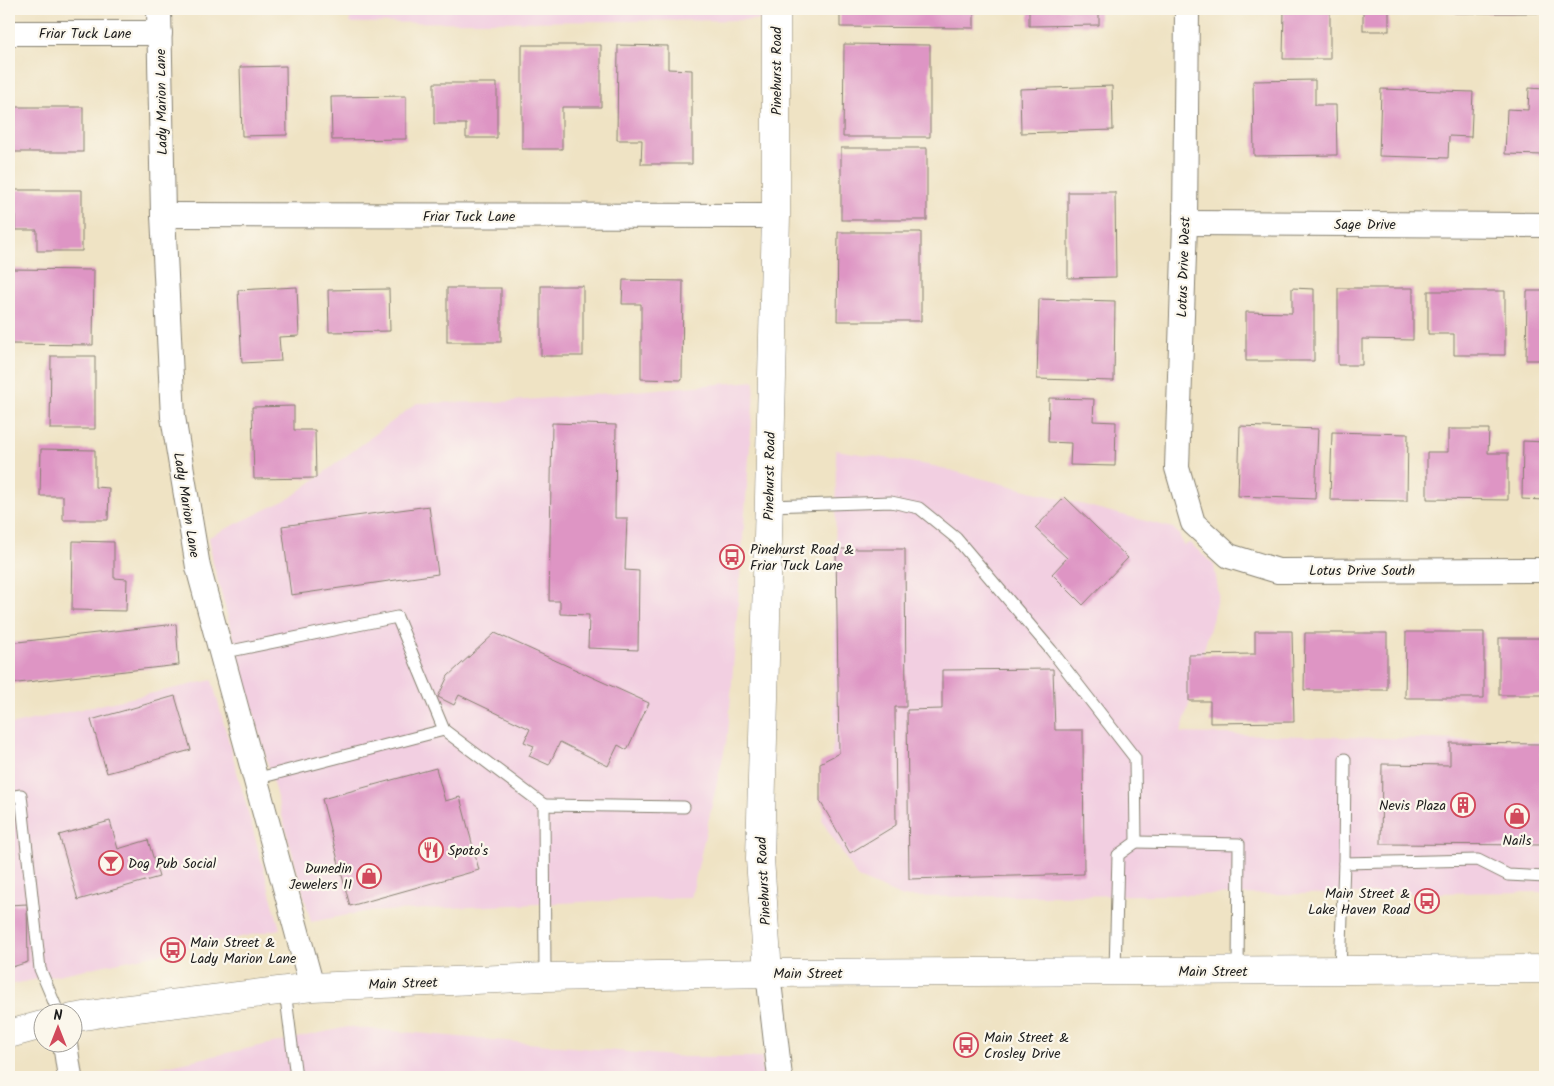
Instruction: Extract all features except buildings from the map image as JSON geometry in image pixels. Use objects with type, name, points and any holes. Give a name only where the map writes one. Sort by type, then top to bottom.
[{"type":"main road","name":"Pinehurst Road","points":[[768,973],[760,859],[776,216],[776,9]]},
{"type":"main road","name":"Main Street","points":[[82,1016],[312,987],[545,977],[768,973],[1545,969]]},
{"type":"main road","points":[[9,1034],[32,1028]]},
{"type":"street","name":"Lady Marion Lane","points":[[158,9],[163,215],[173,417],[198,567],[312,987]]},
{"type":"street","name":"Lotus Drive West","points":[[1187,9],[1185,223],[1177,468],[1193,524]]},
{"type":"street","name":"Friar Tuck Lane","points":[[9,33],[160,33]]},
{"type":"street","name":"Friar Tuck Lane","points":[[163,215],[776,216]]},
{"type":"street","name":"Sage Drive","points":[[1185,223],[1545,225]]},
{"type":"street","name":"Lotus Drive South","points":[[1193,524],[1229,556],[1278,570],[1545,570]]},
{"type":"street","points":[[768,973],[780,1077]]},
{"type":"street","points":[[67,1054],[70,1077]]},
{"type":"lane","points":[[768,506],[891,502],[919,508],[956,538],[1051,650],[1135,758],[1136,842]]},
{"type":"lane","points":[[221,653],[397,617],[444,730],[544,805],[684,807]]},
{"type":"lane","points":[[255,779],[444,730]]},
{"type":"lane","points":[[1340,970],[1346,759]]},
{"type":"lane","points":[[9,797],[21,795],[40,968],[55,1004]]},
{"type":"lane","points":[[544,805],[545,977]]},
{"type":"lane","points":[[1114,972],[1118,855],[1136,842],[1239,844],[1238,971]]},
{"type":"lane","points":[[1344,863],[1478,860],[1508,875],[1545,877]]},
{"type":"lane","points":[[285,990],[296,1077]]},
{"type":"shaded area","points":[[350,9],[760,9],[760,20],[350,23]]},
{"type":"shaded area","points":[[755,381],[728,734],[691,898],[364,912],[311,922],[213,563],[209,537],[290,498],[417,403],[501,402]]},
{"type":"shaded area","points":[[836,450],[934,466],[1173,528],[1179,534],[1183,545],[1190,543],[1214,565],[1219,595],[1181,733],[1545,742],[1545,892],[903,897],[858,878],[822,821],[834,737]]},
{"type":"shaded area","points":[[212,680],[280,929],[9,985],[9,725]]},
{"type":"shaded area","points":[[348,1027],[684,1057],[762,1057],[763,1077],[114,1077]]},
{"type":"place","name":"Pinehurst Road & Friar Tuck Lane","points":[[732,557]]},
{"type":"place","name":"Nevis Plaza","points":[[1463,805]]},
{"type":"place","name":"Nails","points":[[1517,816]]},
{"type":"place","name":"Spoto's","points":[[431,850]]},
{"type":"place","name":"Dog Pub Social","points":[[111,863]]},
{"type":"place","name":"Dunedin Jewelers II","points":[[369,876]]},
{"type":"place","name":"Main Street & Lake Haven Road","points":[[1427,901]]},
{"type":"place","name":"Main Street & Lady Marion Lane","points":[[173,950]]},
{"type":"place","name":"Main Street & Crosley Drive","points":[[966,1045]]}]
